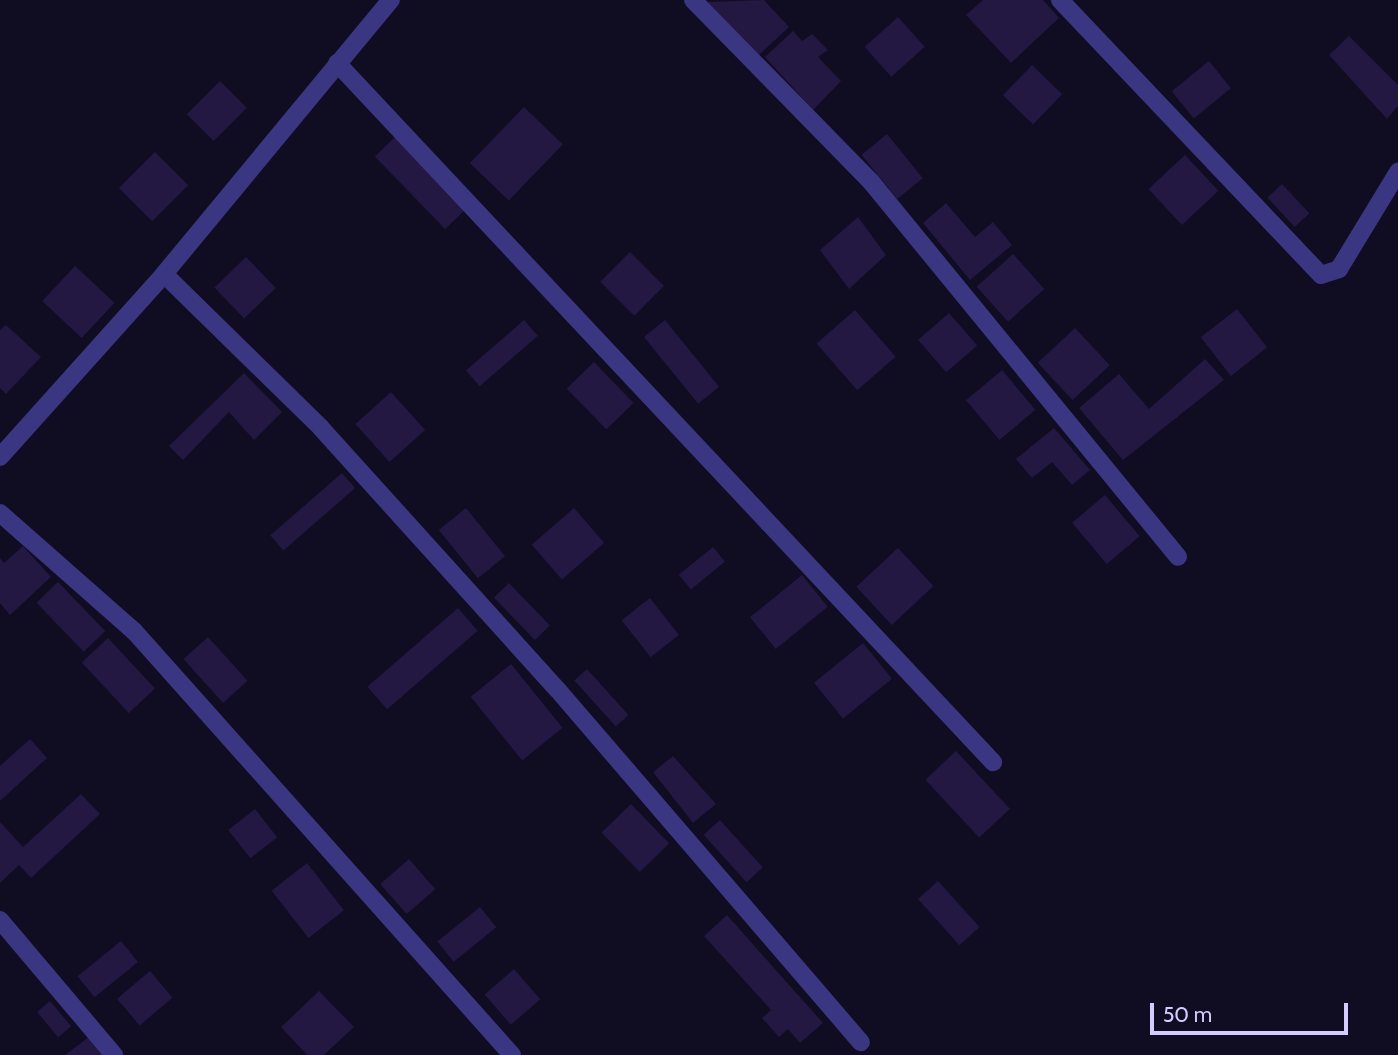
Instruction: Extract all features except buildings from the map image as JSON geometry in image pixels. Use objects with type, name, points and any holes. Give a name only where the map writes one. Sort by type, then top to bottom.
[{"type":"street","points":[[0,457],[164,274],[391,0]]},
{"type":"street","points":[[693,0],[872,183],[1178,557]]},
{"type":"street","points":[[1060,0],[1321,275],[1339,269],[1398,172]]},
{"type":"street","points":[[337,63],[993,762]]},
{"type":"street","points":[[164,274],[321,428],[530,659],[860,1042]]},
{"type":"street","points":[[0,513],[134,631],[512,1055]]},
{"type":"street","points":[[0,920],[114,1055]]}]
